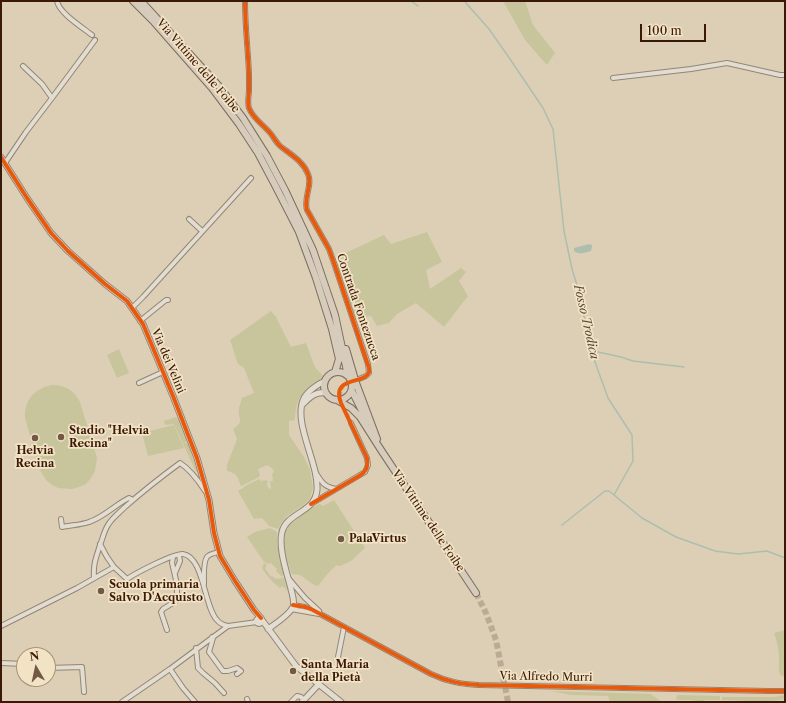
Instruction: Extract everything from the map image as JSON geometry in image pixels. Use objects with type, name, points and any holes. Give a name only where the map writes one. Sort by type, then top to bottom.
[{"type":"main road","name":"Via Vittime delle Foibe","points":[[133,1],[174,45],[216,94],[239,124],[258,153],[276,185],[299,232],[334,334],[339,355],[339,362],[335,372]]},
{"type":"main road","name":"Via Vittime delle Foibe","points":[[141,1],[218,85],[243,118],[267,156],[304,230],[336,315],[348,376]]},
{"type":"main road","points":[[336,315],[356,383],[381,450]]},
{"type":"main road","points":[[335,372],[345,373],[348,376],[352,383],[352,390],[349,395],[342,400],[329,397],[326,393],[324,385],[328,377],[335,372]]},
{"type":"main road","name":"Via Vittime delle Foibe","points":[[352,390],[381,450]]},
{"type":"main road","name":"Via Vittime delle Foibe","points":[[337,400],[346,404],[356,412],[476,593]]},
{"type":"street","points":[[58,1],[58,4],[65,14],[92,35]]},
{"type":"street","name":"Contrada Fontezucca","points":[[245,1],[245,23],[249,73],[249,107],[254,117],[276,142],[303,166],[308,174],[310,185],[306,207],[334,262],[368,364],[369,373],[359,379]]},
{"type":"street","points":[[5,163],[26,132],[95,40]]},
{"type":"street","points":[[613,78],[692,69],[726,63],[785,75]]},
{"type":"street","points":[[24,66],[42,84],[52,98]]},
{"type":"street","name":"Via dei Velini","points":[[1,157],[10,173],[51,233],[68,251],[105,284],[127,301],[132,308],[148,336],[191,440],[208,494],[214,533],[220,556],[254,610],[258,620],[268,629],[296,666],[341,702]]},
{"type":"street","points":[[132,308],[251,178]]},
{"type":"street","points":[[189,219],[202,232]]},
{"type":"street","name":"Via dei Velini","points":[[140,321],[168,300]]},
{"type":"street","points":[[139,383],[163,372]]},
{"type":"street","points":[[311,504],[317,488],[315,472],[301,415],[302,405],[307,394],[320,383],[325,381]]},
{"type":"street","points":[[302,405],[312,395],[317,393],[326,393]]},
{"type":"street","points":[[268,629],[285,616],[292,607],[293,601],[282,553],[281,539],[282,532],[288,521],[311,504],[364,472],[368,464],[367,458],[351,423]]},
{"type":"street","points":[[94,578],[93,569],[95,557],[102,536],[113,518],[180,462],[187,467],[208,494]]},
{"type":"street","points":[[315,472],[322,483],[337,489]]},
{"type":"street","points":[[61,519],[62,527],[90,522],[105,514],[125,500],[130,498],[133,500]]},
{"type":"street","points":[[100,544],[114,567],[127,579],[154,564],[173,557],[183,554],[189,557],[194,562],[198,571],[211,611],[215,618],[222,624],[228,626]]},
{"type":"street","points":[[205,590],[204,563],[208,556],[219,552]]},
{"type":"street","points":[[175,573],[180,561],[179,555]]},
{"type":"street","points":[[168,630],[161,612],[163,608],[177,600],[177,584],[172,563],[173,557]]},
{"type":"street","points":[[1,626],[114,567]]},
{"type":"street","points":[[288,578],[305,598],[323,615]]},
{"type":"street","points":[[292,607],[323,615]]},
{"type":"street","name":"Via Alfredo Murri","points":[[323,615],[431,674],[443,680],[461,684],[785,691]]},
{"type":"street","points":[[122,702],[228,626],[258,620]]},
{"type":"street","points":[[338,657],[344,626]]},
{"type":"street","points":[[212,637],[209,652],[224,670],[228,671],[236,668],[241,671],[237,674]]},
{"type":"street","points":[[196,648],[198,668],[203,674],[216,683],[224,694]]},
{"type":"street","points":[[1,663],[16,664]]},
{"type":"street","points":[[56,668],[82,667],[84,692]]},
{"type":"street","points":[[170,669],[195,702]]},
{"type":"street","points":[[291,702],[297,696],[301,697],[303,701],[319,684]]},
{"type":"shaded area","points":[[503,1],[525,1],[533,25],[555,53],[547,65],[525,40]]},
{"type":"shaded area","points":[[427,232],[442,262],[426,270],[430,289],[461,268],[466,272],[459,281],[468,296],[444,327],[416,303],[397,314],[389,323],[377,326],[371,316],[355,318],[335,258],[384,235],[391,244]]},
{"type":"shaded area","points":[[589,244],[592,245],[591,251],[580,253],[574,251],[574,248]]},
{"type":"shaded area","points":[[271,311],[276,317],[291,347],[306,343],[315,367],[323,376],[300,397],[296,409],[295,420],[289,421],[289,435],[304,457],[310,470],[313,488],[310,498],[305,504],[287,516],[278,529],[269,526],[262,518],[254,519],[238,491],[259,479],[261,481],[268,481],[267,485],[269,489],[271,488],[270,481],[273,481],[272,474],[274,472],[272,468],[267,465],[258,469],[260,475],[259,477],[241,486],[237,476],[227,471],[227,465],[237,439],[233,429],[240,421],[239,408],[242,398],[254,393],[244,368],[238,364],[230,340]]},
{"type":"shaded area","points":[[119,349],[129,373],[117,378],[107,355]]},
{"type":"shaded area","points":[[52,385],[69,389],[78,398],[97,458],[95,471],[91,478],[86,484],[72,489],[58,488],[46,480],[40,470],[25,418],[26,406],[32,396],[40,389]]},
{"type":"shaded area","points":[[176,417],[179,420],[187,441],[185,442],[188,444],[197,471],[196,472],[174,424],[165,425],[164,421]]},
{"type":"shaded area","points":[[174,425],[184,448],[148,456],[142,433]]},
{"type":"shaded area","points":[[334,500],[365,548],[351,561],[340,566],[337,565],[318,586],[314,585],[300,575],[292,574],[285,553],[285,532],[288,525],[298,516],[317,505],[320,504],[323,506]]},
{"type":"shaded area","points":[[270,528],[277,532],[277,543],[284,575],[281,576],[271,563],[269,564],[264,562],[247,537],[255,532]]},
{"type":"shaded area","points":[[264,563],[267,565],[265,568],[271,577],[272,576],[276,579],[284,578],[287,591],[282,586],[280,588],[268,576],[262,568]]},
{"type":"shaded area","points":[[785,630],[785,674],[781,676],[779,672],[778,648],[774,633]]},
{"type":"shaded area","points":[[550,691],[651,694],[662,702],[610,702],[608,696],[571,695]]},
{"type":"shaded area","points":[[677,695],[720,696],[720,700],[705,700],[703,702],[678,700],[676,699]]},
{"type":"shaded area","points":[[785,695],[785,699],[770,701],[722,700],[722,697],[774,697]]},
{"type":"waterway","points":[[411,1],[418,6]]},
{"type":"waterway","name":"Fosso Trodica","points":[[465,1],[489,29],[510,59],[543,108],[553,129],[564,231],[572,269],[580,295],[590,348],[608,398],[632,435],[633,461],[614,495],[642,518],[676,537],[715,551],[738,554],[767,551],[785,558]]},
{"type":"waterway","points":[[592,350],[633,361],[684,367]]},
{"type":"waterway","points":[[562,525],[605,491],[609,491],[614,495]]},
{"type":"tunnel","points":[[351,423],[340,399],[340,395],[344,386],[349,382],[356,380]]},
{"type":"tunnel","points":[[476,593],[486,613],[496,640],[508,702]]},
{"type":"cycle path","points":[[245,1],[249,74],[249,108],[253,115],[280,146],[296,158],[306,169],[309,178],[306,201],[307,210],[329,249],[369,368],[369,373],[365,377],[348,382],[344,385],[340,389],[339,395],[341,403],[367,458],[366,468],[359,476],[311,504]]},
{"type":"cycle path","points":[[1,157],[51,233],[68,251],[105,284],[127,301],[143,324],[197,458],[209,500],[214,533],[220,556],[254,610],[261,618]]},
{"type":"cycle path","points":[[293,605],[311,609],[431,674],[449,681],[460,683],[479,685],[785,691]]},
{"type":"place","name":"Stadio \"Helvia Recina\"","points":[[61,437]]},
{"type":"place","name":"Helvia Recina","points":[[35,438]]},
{"type":"place","name":"PalaVirtus","points":[[341,539]]},
{"type":"place","name":"Scuola primaria Salvo D'Acquisto","points":[[101,591]]},
{"type":"place","name":"Santa Maria della Pietà","points":[[293,671]]}]
